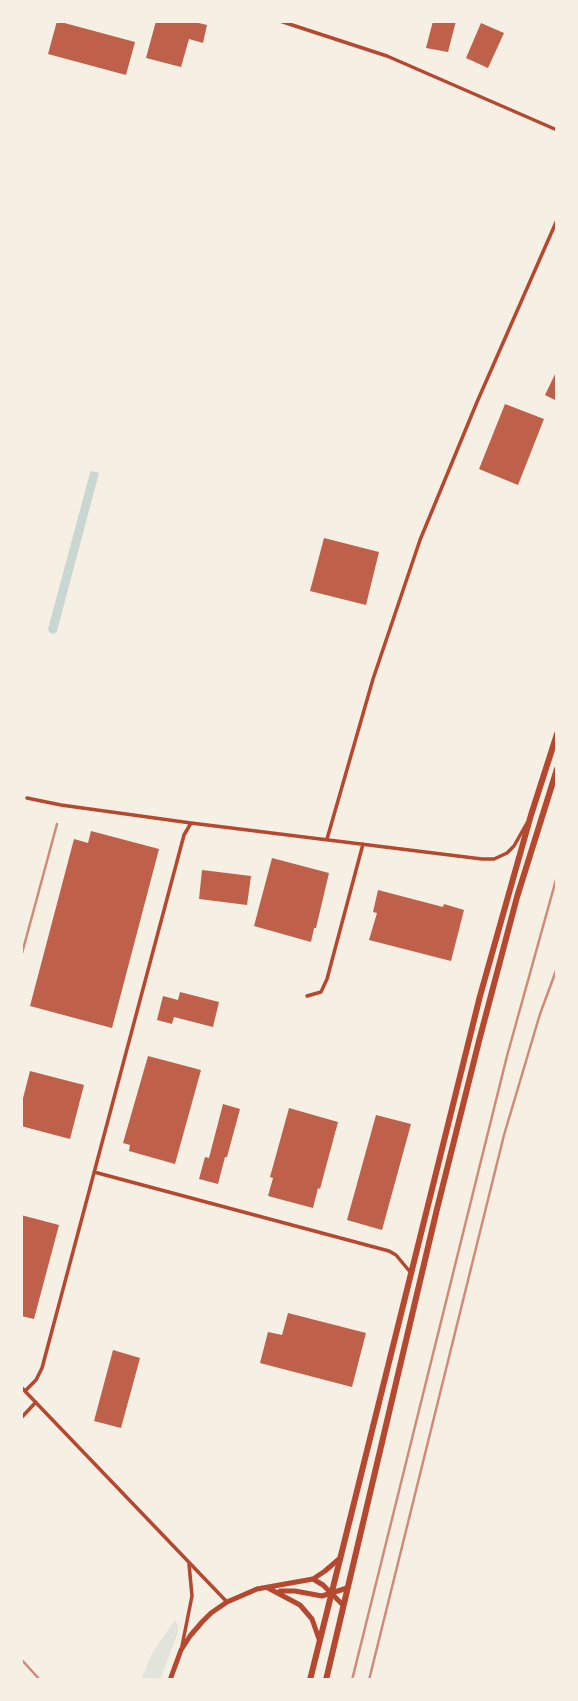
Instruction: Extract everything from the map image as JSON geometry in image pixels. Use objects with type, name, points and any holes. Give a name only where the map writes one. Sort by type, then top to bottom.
[{"type":"main road","points":[[310,1680],[480,996],[531,815],[557,734]]},
{"type":"main road","points":[[326,1680],[461,1115],[517,897],[557,769]]},
{"type":"main road","points":[[170,1680],[181,1650],[201,1622],[227,1602],[265,1587],[313,1579],[339,1559]]},
{"type":"main road","points":[[313,1579],[343,1605]]},
{"type":"main road","points":[[265,1587],[293,1600],[306,1611],[319,1639]]},
{"type":"main road","points":[[277,1591],[295,1591],[319,1596],[347,1588]]},
{"type":"street","points":[[280,21],[393,59],[557,130]]},
{"type":"street","points":[[327,839],[373,679],[420,540],[557,220]]},
{"type":"street","points":[[27,797],[61,805],[191,823],[494,859],[514,846],[531,815]]},
{"type":"street","points":[[25,1391],[36,1380],[42,1368],[184,835],[191,823]]},
{"type":"street","points":[[307,996],[321,992],[327,979],[363,844]]},
{"type":"street","points":[[94,1172],[389,1251],[396,1255],[411,1273]]},
{"type":"street","points":[[21,1387],[227,1602]]},
{"type":"street","points":[[21,1418],[36,1402]]},
{"type":"street","points":[[181,1650],[192,1596],[189,1562]]},
{"type":"shaded area","points":[[92,471],[99,473],[54,634],[48,629]]},
{"type":"shaded area","points":[[175,1620],[178,1632],[160,1680],[141,1680],[152,1653]]},
{"type":"building","points":[[57,21],[135,42],[126,75],[48,54]]},
{"type":"building","points":[[156,21],[190,21],[207,25],[203,43],[189,39],[181,67],[146,58]]},
{"type":"building","points":[[433,21],[456,21],[448,52],[426,48]]},
{"type":"building","points":[[481,23],[504,33],[488,68],[466,58]]},
{"type":"building","points":[[557,370],[557,401],[545,395]]},
{"type":"building","points":[[505,404],[544,419],[518,485],[479,469]]},
{"type":"building","points":[[324,538],[379,552],[366,605],[310,591]]},
{"type":"building","points":[[91,831],[159,849],[112,1028],[30,1006],[74,839],[88,843]]},
{"type":"building","points":[[272,858],[329,873],[311,942],[254,926]]},
{"type":"building","points":[[202,870],[251,876],[247,905],[199,899]]},
{"type":"building","points":[[378,890],[464,910],[451,961],[369,940],[377,913],[373,912]]},
{"type":"building","points":[[180,992],[219,1002],[213,1027],[174,1017],[172,1024],[157,1020],[163,996],[178,1000]]},
{"type":"building","points":[[148,1056],[201,1070],[175,1164],[129,1151],[130,1145],[123,1143]]},
{"type":"building","points":[[30,1071],[84,1085],[70,1139],[21,1126],[21,1106]]},
{"type":"building","points":[[223,1104],[240,1109],[218,1184],[199,1179],[205,1157],[209,1158]]},
{"type":"building","points":[[289,1108],[338,1122],[313,1208],[268,1196],[273,1178],[270,1177]]},
{"type":"building","points":[[376,1115],[411,1124],[382,1230],[347,1220]]},
{"type":"building","points":[[21,1215],[59,1225],[34,1319],[21,1316]]},
{"type":"building","points":[[288,1313],[366,1333],[352,1387],[260,1363],[268,1332],[282,1335]]},
{"type":"building","points":[[113,1350],[140,1358],[121,1428],[94,1421]]},
{"type":"railway","points":[[21,957],[57,824]]},
{"type":"railway","points":[[352,1680],[507,1056],[557,876]]},
{"type":"railway","points":[[369,1680],[504,1135],[540,1014],[557,968]]},
{"type":"railway","points":[[21,1659],[40,1680]]}]
